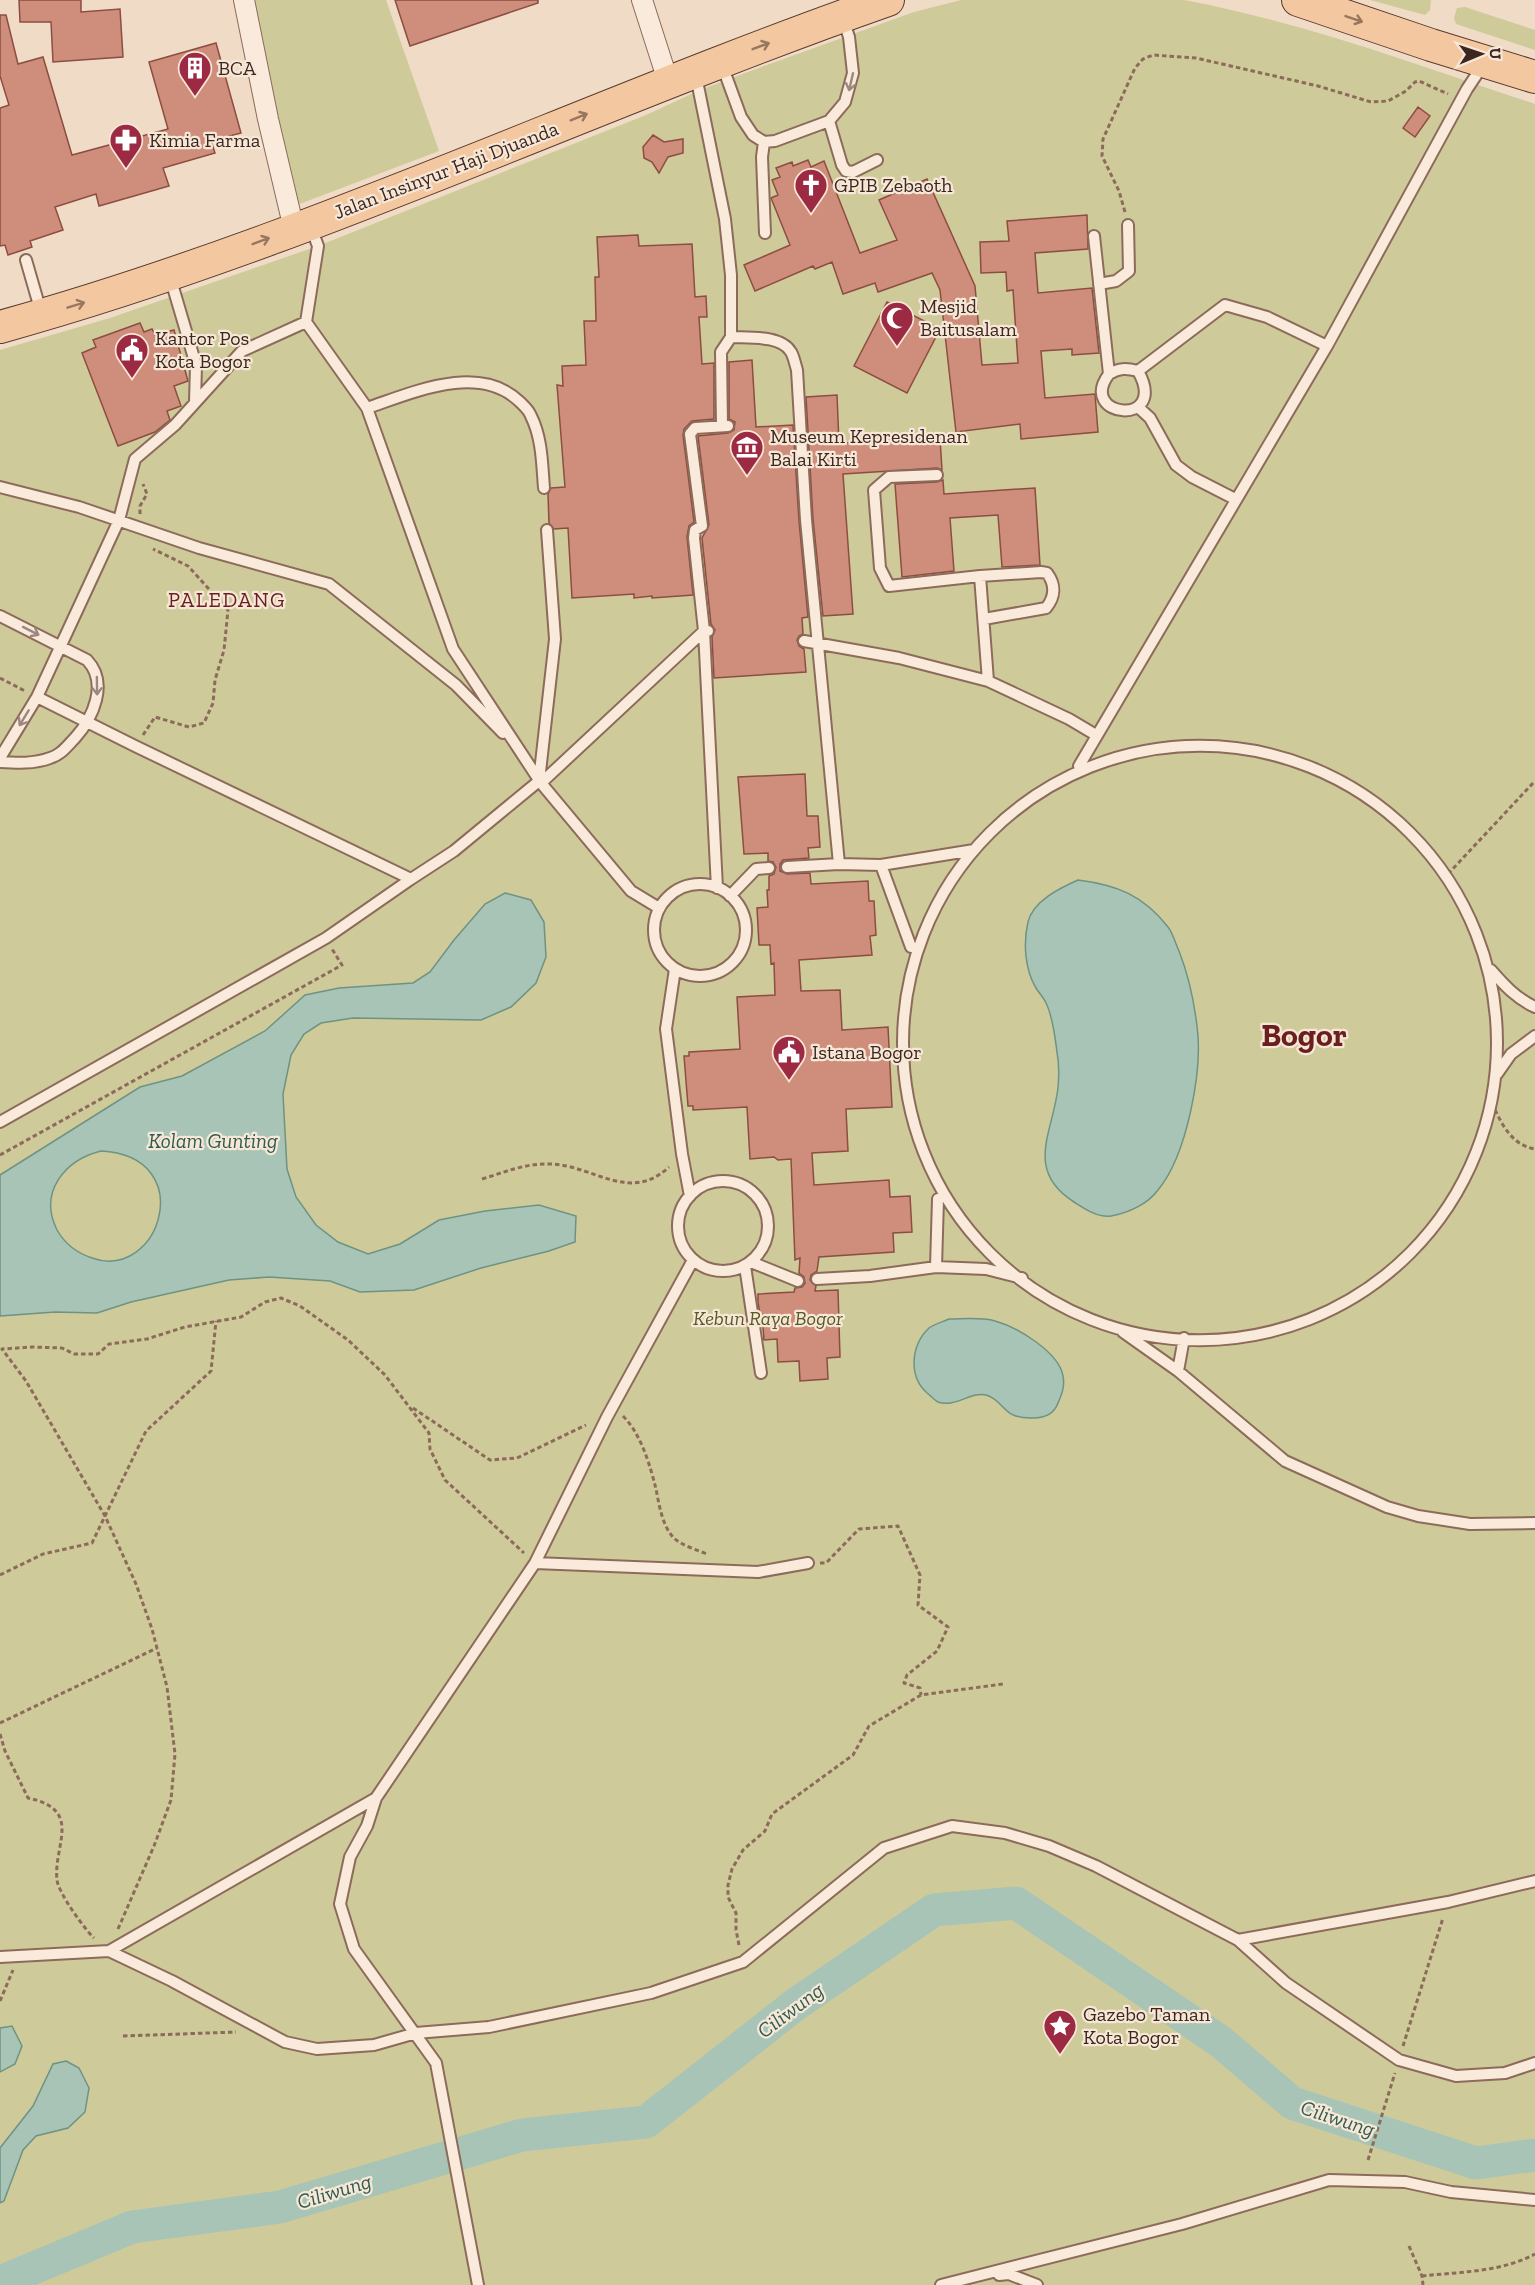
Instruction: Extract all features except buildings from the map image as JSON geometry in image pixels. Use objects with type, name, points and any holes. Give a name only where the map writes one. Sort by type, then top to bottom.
[{"type":"main road","points":[[1298,0],[1535,77]]},
{"type":"main road","name":"Jalan Insinyur Haji Djuanda","points":[[1,323],[42,315],[302,226],[465,165],[694,71],[866,6]]},
{"type":"street","points":[[244,0],[268,119],[302,226]]},
{"type":"street","points":[[642,0],[694,71]]},
{"type":"lane","points":[[694,71],[741,117],[753,135],[764,142],[775,141],[829,121],[845,102],[851,87],[853,73],[849,37],[866,6]]},
{"type":"lane","points":[[1484,62],[1327,346],[1079,766],[974,850],[911,948],[900,1021],[905,1111],[920,1167],[938,1199],[991,1251],[1028,1279],[1120,1330],[1178,1371],[1285,1461],[1387,1507],[1418,1516],[1470,1524],[1535,1523]]},
{"type":"lane","points":[[694,71],[725,219],[731,275],[731,337],[721,352],[725,426],[694,428],[690,434],[703,526],[695,530],[694,538],[708,631],[717,888]]},
{"type":"lane","points":[[829,121],[842,165],[846,171],[854,172],[877,160]]},
{"type":"lane","points":[[764,142],[762,157],[765,233]]},
{"type":"lane","points":[[1099,284],[1116,281],[1129,271],[1128,225]]},
{"type":"lane","points":[[302,226],[318,246],[306,322],[367,408],[453,649],[540,782],[631,891],[659,908]]},
{"type":"lane","points":[[1094,236],[1109,374]]},
{"type":"lane","points":[[26,260],[42,315]]},
{"type":"lane","points":[[169,273],[196,365],[195,402]]},
{"type":"lane","points":[[1138,371],[1225,305],[1267,317],[1327,346]]},
{"type":"lane","points":[[0,616],[61,647],[76,653],[87,660],[97,673],[97,699],[87,722],[65,749],[52,758],[30,763],[0,760],[37,697],[61,647],[119,520],[135,459],[172,428],[242,351],[306,322]]},
{"type":"lane","points":[[731,337],[784,344],[791,350],[797,370],[801,520],[818,642],[839,864]]},
{"type":"lane","points":[[1125,368],[1138,371],[1145,387],[1143,400],[1138,406],[1132,410],[1120,412],[1108,405],[1102,392],[1104,381],[1109,374],[1125,368]]},
{"type":"lane","points":[[367,408],[439,385],[471,382],[498,387],[515,397],[530,412],[538,431],[544,488]]},
{"type":"lane","points":[[1138,406],[1150,418],[1176,465],[1192,477],[1235,500]]},
{"type":"lane","points":[[937,475],[889,477],[874,490],[880,568],[889,585],[1041,572],[1047,573],[1051,578],[1054,589],[1052,600],[1046,608],[984,619]]},
{"type":"lane","points":[[0,487],[79,507],[199,548],[329,584],[456,685],[520,751]]},
{"type":"lane","points":[[540,782],[555,639],[547,530]]},
{"type":"lane","points":[[980,576],[988,681]]},
{"type":"lane","points":[[0,1122],[326,938],[453,851],[540,782],[708,631]]},
{"type":"lane","points":[[804,641],[899,658],[988,681],[1069,719],[1096,735]]},
{"type":"lane","points":[[37,697],[411,879]]},
{"type":"lane","points":[[1079,766],[1123,756],[1179,748],[1235,750],[1289,759],[1348,784],[1399,824],[1448,874],[1470,912],[1489,967],[1497,1005],[1499,1041],[1497,1074],[1481,1142],[1461,1189],[1434,1229],[1397,1268],[1359,1294],[1316,1317],[1261,1332],[1189,1338],[1120,1330]]},
{"type":"lane","points":[[787,867],[839,864],[881,865],[974,850]]},
{"type":"lane","points":[[881,865],[911,948]]},
{"type":"lane","points":[[730,896],[756,869],[769,868]]},
{"type":"lane","points":[[706,885],[717,888],[730,896],[740,908],[745,922],[745,937],[741,952],[719,973],[704,976],[689,975],[675,969],[662,957],[655,939],[655,921],[659,908],[681,888],[706,885]]},
{"type":"lane","points":[[1489,967],[1506,987],[1526,1003],[1535,1007]]},
{"type":"lane","points":[[675,969],[666,1029],[682,1154],[690,1196]]},
{"type":"lane","points":[[1497,1074],[1511,1054],[1535,1036]]},
{"type":"lane","points":[[716,1182],[730,1182],[745,1186],[764,1208],[768,1222],[767,1238],[761,1251],[748,1264],[732,1271],[718,1271],[693,1260],[683,1245],[678,1228],[681,1211],[690,1196],[702,1187],[716,1182]]},
{"type":"lane","points":[[936,1267],[938,1199]]},
{"type":"lane","points":[[478,2285],[436,2063],[354,1949],[340,1904],[350,1857],[367,1826],[376,1798],[535,1563],[607,1417],[693,1260]]},
{"type":"lane","points":[[748,1264],[798,1281]]},
{"type":"lane","points":[[748,1264],[761,1373]]},
{"type":"lane","points":[[817,1279],[870,1276],[936,1267],[986,1269],[1028,1279]]},
{"type":"lane","points":[[1178,1371],[1189,1338]]},
{"type":"lane","points":[[535,1563],[758,1572],[808,1563]]},
{"type":"lane","points":[[0,1958],[109,1951],[376,1798]]},
{"type":"lane","points":[[109,1951],[172,1981],[285,2042],[317,2049],[374,2045],[416,2033],[489,2027],[651,1994],[743,1962],[884,1848],[952,1826],[1005,1833],[1049,1846],[1096,1866],[1238,1940],[1286,1983],[1399,2060],[1456,2076],[1505,2073],[1535,2062]]},
{"type":"lane","points":[[1238,1940],[1448,1902],[1535,1881]]},
{"type":"lane","points":[[941,2285],[1182,2224],[1329,2180],[1405,2182],[1450,2192],[1535,2200]]},
{"type":"lane","points":[[984,2274],[992,2276],[1009,2274],[1037,2285]]},
{"type":"path","points":[[1128,225],[1119,191],[1102,156],[1103,139],[1135,68],[1143,59],[1153,55],[1215,61],[1235,68],[1318,86],[1371,102],[1388,101],[1419,81],[1447,94],[1463,97]]},
{"type":"path","points":[[135,746],[155,717],[189,726],[204,723],[213,703],[215,680],[224,650],[228,610],[184,564],[173,558]]},
{"type":"path","points":[[0,678],[37,697]]},
{"type":"path","points":[[1448,874],[1535,781]]},
{"type":"path","points":[[0,1155],[342,965],[326,938]]},
{"type":"path","points":[[1492,1103],[1502,1124],[1514,1140],[1535,1149]]},
{"type":"path","points":[[482,1179],[527,1165],[552,1164],[584,1170],[620,1183],[636,1183],[653,1179],[682,1154]]},
{"type":"path","points":[[1,1349],[62,1348],[74,1354],[98,1354],[109,1344],[147,1339],[185,1327],[241,1317],[265,1302],[281,1298],[300,1306],[348,1340],[385,1375],[429,1433],[430,1449],[445,1480],[535,1563]]},
{"type":"path","points":[[0,1575],[43,1554],[92,1543],[146,1431],[211,1371],[216,1322]]},
{"type":"path","points":[[0,1734],[5,1751],[28,1798],[47,1804],[57,1814],[63,1827],[57,1880],[60,1888],[87,1932],[109,1951],[171,1800],[175,1754],[167,1687],[136,1584],[105,1516],[26,1381],[1,1349]]},
{"type":"path","points":[[411,1407],[490,1460],[517,1458],[568,1432],[621,1414],[633,1426],[654,1480],[662,1517],[673,1538],[709,1555]]},
{"type":"path","points":[[808,1563],[826,1563],[859,1529],[898,1526],[920,1575],[918,1605],[948,1627],[938,1651],[908,1675],[904,1683],[920,1688],[921,1695]]},
{"type":"path","points":[[0,1723],[157,1648]]},
{"type":"path","points":[[743,1962],[736,1930],[736,1913],[728,1897],[728,1885],[732,1869],[743,1850],[765,1831],[772,1814],[853,1755],[869,1726],[921,1695],[1003,1684]]},
{"type":"path","points":[[1368,2160],[1448,1902]]},
{"type":"path","points":[[0,2001],[18,1957]]},
{"type":"path","points":[[123,2036],[264,2031]]},
{"type":"path","points":[[1409,2246],[1422,2276],[1423,2285]]},
{"type":"path","points":[[1422,2276],[1499,2267],[1524,2260],[1535,2254]]},
{"type":"green space","points":[[244,0],[386,0],[439,151],[289,208]]},
{"type":"green space","name":"Kebun Raya Bogor","points":[[961,0],[1184,0],[1273,20],[1317,33],[1535,104],[1535,2285],[0,2285],[0,350],[110,318],[318,246],[646,115],[700,90],[914,12]]},
{"type":"green space","points":[[1370,0],[1431,0],[1430,10],[1425,15]]},
{"type":"green space","points":[[1465,7],[1535,30],[1535,50],[1456,24],[1454,18],[1457,8]]},
{"type":"water","points":[[1078,880],[1105,885],[1128,893],[1149,907],[1168,927],[1185,969],[1197,1026],[1198,1065],[1195,1088],[1185,1134],[1177,1156],[1168,1175],[1149,1200],[1124,1213],[1111,1216],[1087,1210],[1059,1190],[1050,1177],[1046,1163],[1045,1150],[1058,1088],[1058,1061],[1050,1014],[1045,1001],[1032,981],[1027,965],[1026,930],[1031,914],[1041,902]]},
{"type":"water","name":"Kolam Gunting","points":[[505,893],[531,900],[544,922],[546,957],[536,983],[511,1007],[481,1020],[353,1018],[321,1023],[304,1034],[291,1055],[283,1094],[287,1169],[296,1197],[316,1225],[338,1242],[368,1254],[400,1244],[439,1220],[485,1211],[539,1205],[576,1216],[575,1242],[481,1268],[414,1290],[360,1292],[330,1281],[269,1277],[229,1280],[131,1302],[97,1313],[55,1312],[0,1316],[0,1175],[140,1087],[182,1076],[265,1031],[305,995],[339,988],[413,983],[430,972],[485,904]],"holes":[[[101,1151],[132,1158],[151,1173],[160,1193],[159,1215],[151,1236],[136,1252],[116,1260],[92,1258],[81,1253],[64,1240],[52,1216],[51,1203],[58,1180],[76,1162]]]},
{"type":"water","points":[[949,1319],[995,1321],[1025,1335],[1046,1350],[1060,1367],[1064,1380],[1062,1393],[1054,1410],[1041,1417],[1023,1418],[1009,1413],[997,1401],[986,1395],[975,1395],[944,1403],[938,1402],[927,1393],[917,1378],[915,1352],[918,1343],[929,1328]]},
{"type":"water","points":[[12,2026],[22,2046],[15,2064],[0,2072],[0,2028]]},
{"type":"water","points":[[66,2061],[79,2068],[89,2088],[85,2112],[68,2128],[36,2136],[23,2150],[4,2201],[0,2203],[0,2148],[33,2106],[53,2064]]},
{"type":"waterway","name":"Ciliwung","points":[[0,2282],[132,2227],[280,2207],[522,2135],[646,2122],[796,2004],[934,1910],[1016,1903],[1221,2042],[1292,2103],[1476,2163],[1535,2155]]},
{"type":"place","name":"BCA","points":[[195,97]]},
{"type":"place","name":"Kimia Farma","points":[[126,169]]},
{"type":"place","name":"GPIB Zebaoth","points":[[811,214]]},
{"type":"place","name":"Mesjid Baitusalam","points":[[897,347]]},
{"type":"place","name":"Kantor Pos Kota Bogor","points":[[132,379]]},
{"type":"place","name":"Museum Kepresidenan Balai Kirti","points":[[747,476]]},
{"type":"place","name":"Istana Bogor","points":[[789,1081]]},
{"type":"place","name":"Gazebo Taman Kota Bogor","points":[[1060,2055]]},
{"type":"district","name":"PALEDANG","points":[[227,599]]},
{"type":"district","name":"Bogor","points":[[1304,1035]]}]
